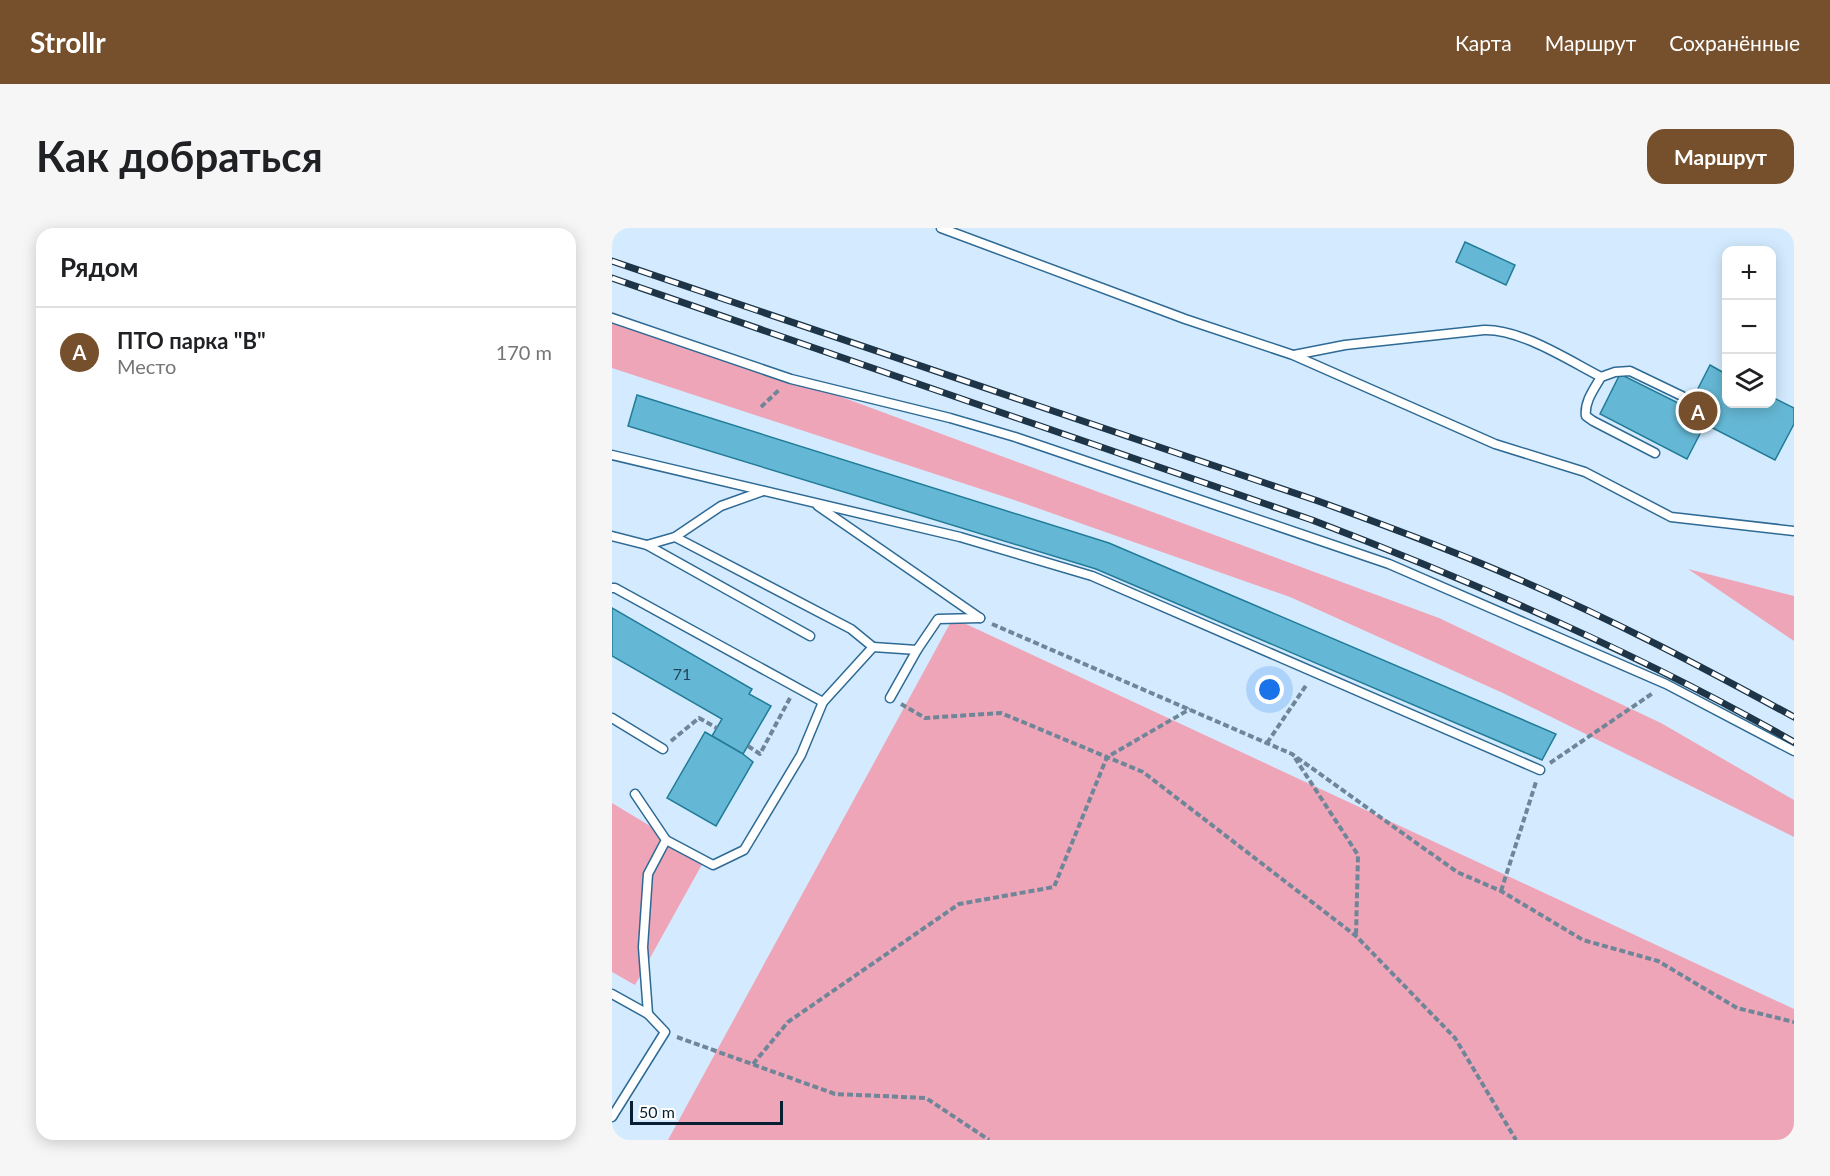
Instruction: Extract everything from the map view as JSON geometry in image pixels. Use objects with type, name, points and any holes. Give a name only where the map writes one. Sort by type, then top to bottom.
[{"type":"lane","points":[[941,228],[1185,319],[1293,355],[1495,444],[1585,472],[1671,517],[1794,531]]},
{"type":"lane","points":[[612,318],[791,379],[950,418],[1015,437],[1389,564],[1666,684],[1794,751]]},
{"type":"lane","points":[[1293,355],[1345,345],[1496,330],[1524,338],[1600,377]]},
{"type":"lane","points":[[1655,453],[1593,422],[1586,416],[1587,402],[1600,377],[1615,372],[1630,371],[1682,396]]},
{"type":"lane","points":[[612,455],[960,537],[1092,576],[1540,770]]},
{"type":"lane","points":[[647,545],[675,537],[721,506],[763,491]]},
{"type":"lane","points":[[813,503],[980,618]]},
{"type":"lane","points":[[612,536],[647,545],[810,636]]},
{"type":"lane","points":[[675,537],[851,629],[873,646],[917,650]]},
{"type":"lane","points":[[612,588],[823,702]]},
{"type":"lane","points":[[890,698],[917,650],[938,619],[980,618]]},
{"type":"lane","points":[[635,795],[666,840],[714,865],[744,850],[801,755],[823,702],[873,646]]},
{"type":"lane","points":[[612,718],[663,749]]},
{"type":"lane","points":[[648,1014],[643,947],[648,874],[666,840]]},
{"type":"lane","points":[[612,994],[648,1014],[665,1032],[612,1117]]},
{"type":"path","points":[[761,407],[791,379]]},
{"type":"path","points":[[980,618],[1292,754],[1457,872],[1501,891],[1583,940],[1658,961],[1737,1008],[1794,1022]]},
{"type":"path","points":[[1267,743],[1315,673]]},
{"type":"path","points":[[1501,891],[1540,770],[1666,684]]},
{"type":"path","points":[[748,746],[760,754],[796,687]]},
{"type":"path","points":[[890,698],[925,718],[1000,713],[1143,772],[1356,936],[1455,1038],[1516,1140]]},
{"type":"path","points":[[753,1064],[788,1022],[959,904],[1054,887],[1107,757],[1190,709]]},
{"type":"path","points":[[663,749],[699,718],[717,728]]},
{"type":"path","points":[[1292,754],[1358,855],[1356,936]]},
{"type":"path","points":[[665,1032],[835,1094],[926,1098],[989,1140]]},
{"type":"shaded area","points":[[612,312],[1439,618],[1661,723],[1794,800],[1794,837],[1505,694],[1290,597],[1020,502],[612,368]]},
{"type":"shaded area","points":[[1688,569],[1794,596],[1794,641]]},
{"type":"shaded area","points":[[953,618],[1794,1009],[1794,1140],[668,1140]]},
{"type":"shaded area","points":[[612,803],[705,859],[635,985],[612,972]]},
{"type":"building","points":[[1465,242],[1515,265],[1506,285],[1456,262]]},
{"type":"building","points":[[1710,365],[1722,372],[1722,408],[1776,408],[1776,399],[1794,408],[1794,424],[1775,460],[1705,424],[1687,459],[1600,414],[1620,374],[1688,408]]},
{"type":"building","points":[[637,395],[1109,543],[1556,734],[1542,760],[1096,569],[628,426]]},
{"type":"building","points":[[612,608],[752,689],[749,694],[771,706],[743,754],[712,736],[722,719],[612,656]]},
{"type":"building","points":[[705,732],[753,762],[716,826],[667,798]]},
{"type":"railway","points":[[612,261],[1318,501],[1416,538],[1585,609],[1794,717]]},
{"type":"railway","points":[[612,278],[1312,520],[1374,544],[1496,595],[1617,650],[1677,679],[1794,742]]},
{"type":"place","name":"ПТО парка \"В\"","points":[[1698,411]]}]
